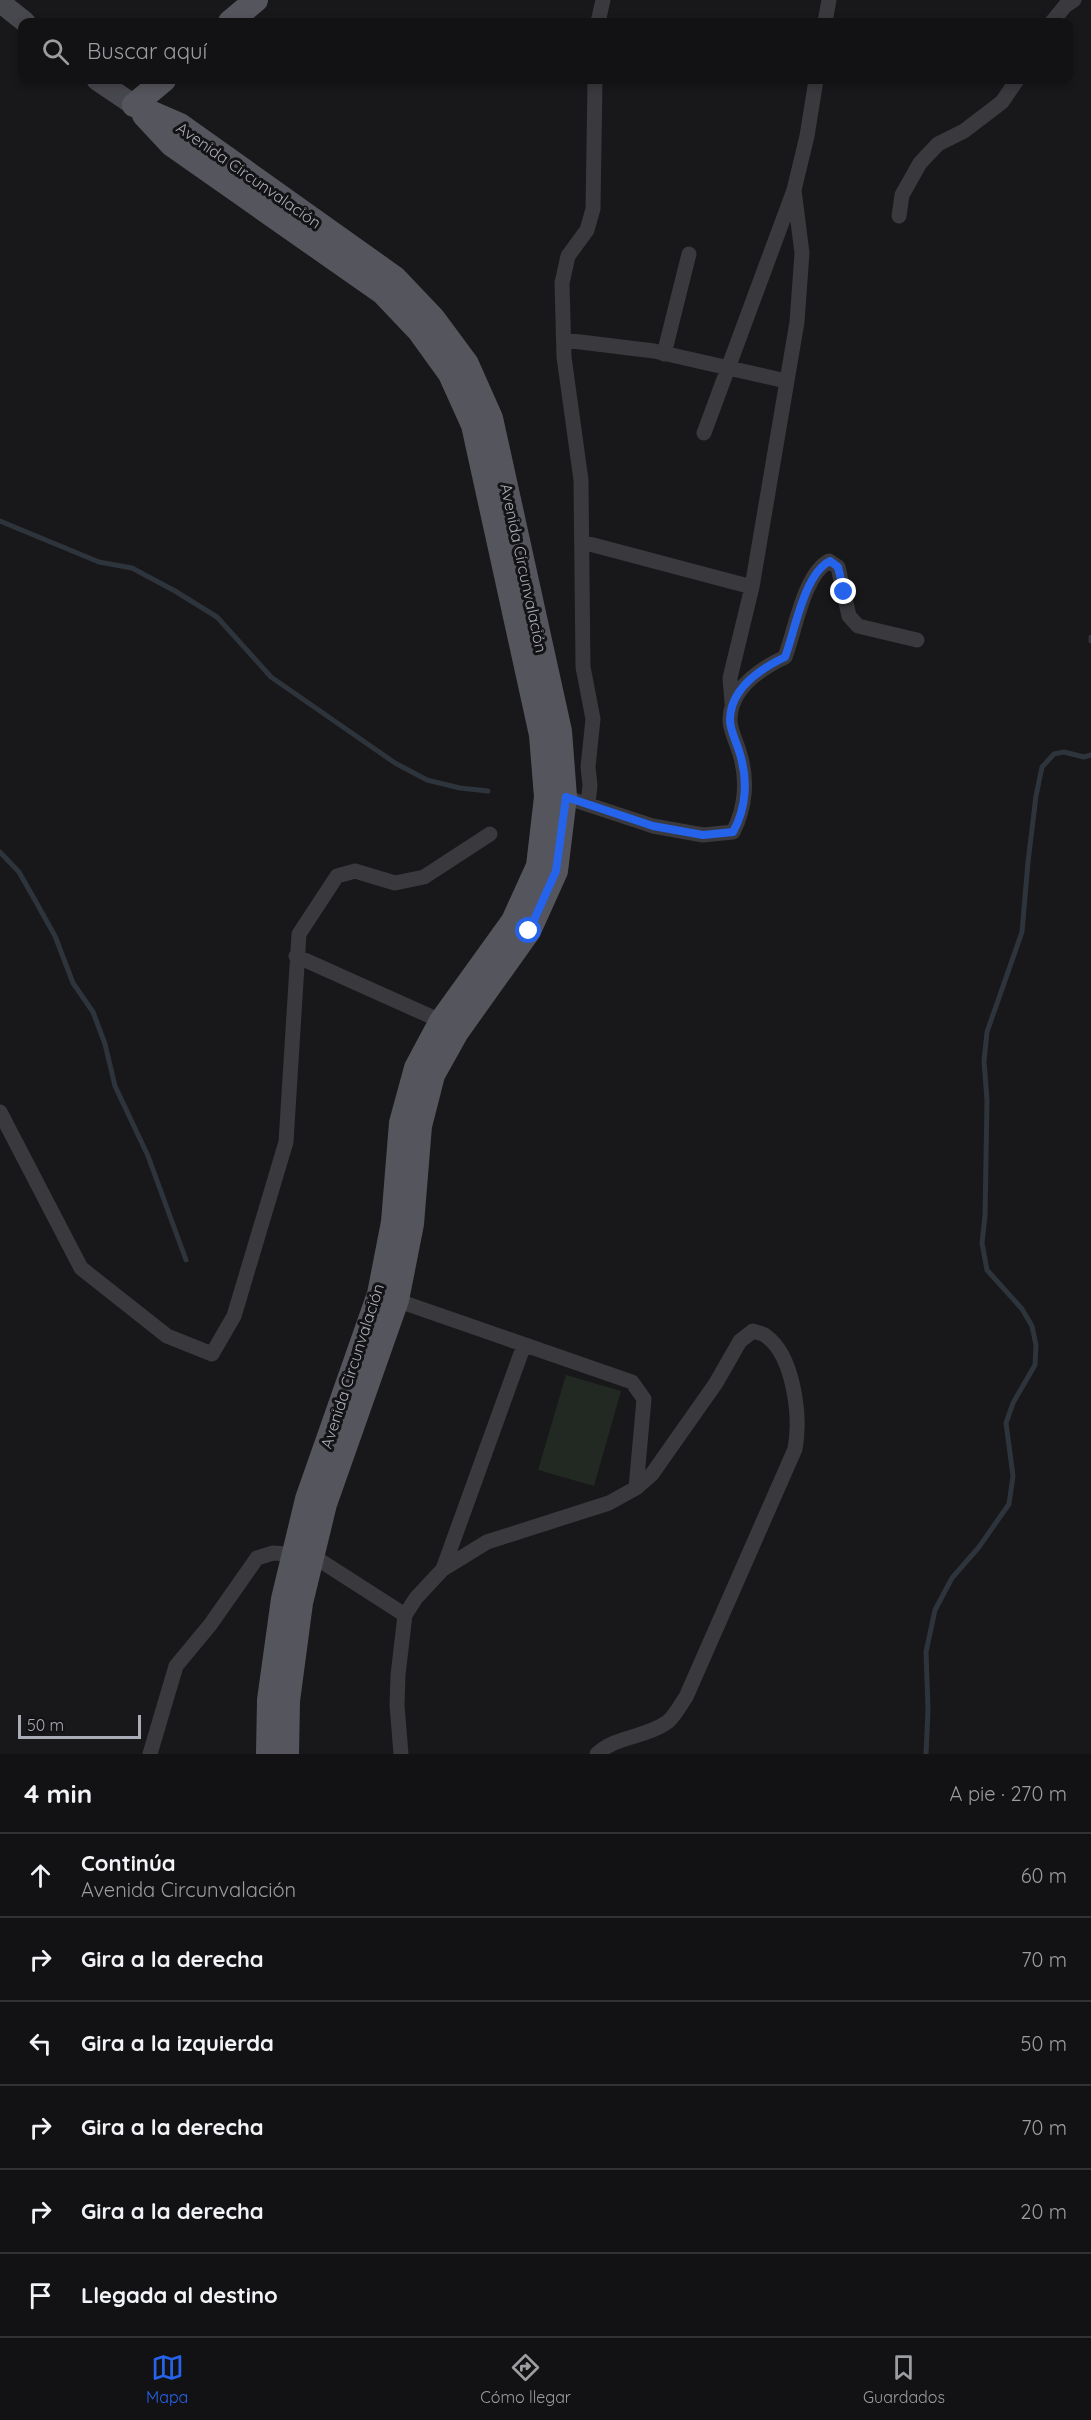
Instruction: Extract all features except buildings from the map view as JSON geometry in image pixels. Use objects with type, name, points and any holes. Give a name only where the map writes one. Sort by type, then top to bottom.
[{"type":"main road","points":[[235,18],[256,0]]},
{"type":"main road","points":[[134,105],[159,84]]},
{"type":"main road","name":"Avenida Circunvalación","points":[[134,105],[180,125],[395,278],[434,318],[467,364],[491,418],[577,801],[556,871],[529,931],[456,1032],[434,1075],[420,1126],[412,1224],[388,1297],[307,1499],[302,1603],[288,1701],[287,1754]]},
{"type":"main road","name":"Avenida Circunvalación","points":[[134,105],[172,145],[383,293],[419,331],[450,374],[473,425],[541,735],[546,797],[538,866],[513,921],[441,1021],[416,1068],[401,1123],[388,1297]]},
{"type":"main road","name":"Avenida Circunvalación","points":[[268,1754],[269,1700],[283,1599],[303,1555]]},
{"type":"street","points":[[599,18],[603,0]]},
{"type":"street","points":[[826,18],[829,0]]},
{"type":"street","points":[[1055,18],[1065,6],[1074,0]]},
{"type":"street","points":[[0,2],[20,18]]},
{"type":"street","points":[[103,84],[134,105]]},
{"type":"street","points":[[596,84],[593,208],[587,230],[568,256],[562,283],[564,340],[581,480],[583,667],[593,719],[588,767],[590,785],[577,801],[653,826],[703,835],[733,832],[740,819],[745,794],[743,763],[730,722],[732,704],[730,678],[752,587],[797,322],[802,253],[794,190]]},
{"type":"street","points":[[704,433],[794,190],[807,136],[815,84]]},
{"type":"street","points":[[898,216],[902,195],[920,163],[938,144],[964,131],[1002,102],[1014,84]]},
{"type":"street","points":[[664,354],[689,254]]},
{"type":"street","points":[[564,340],[664,354],[786,381]]},
{"type":"street","points":[[582,542],[752,587]]},
{"type":"street","points":[[732,704],[740,690],[762,668],[785,657],[805,596],[822,565],[830,561],[838,567],[849,616],[858,627],[917,640]]},
{"type":"street","points":[[0,1112],[81,1268],[167,1336],[212,1354],[234,1316],[286,1142],[299,934],[337,876],[355,871],[395,883],[424,877],[490,834]]},
{"type":"street","points":[[296,956],[441,1021]]},
{"type":"street","points":[[388,1297],[632,1383],[644,1399],[636,1488]]},
{"type":"street","points":[[401,1754],[398,1695],[405,1615],[416,1598],[443,1569],[487,1542],[609,1503],[636,1488],[652,1474],[716,1383],[740,1341],[753,1331],[766,1335],[784,1357],[787,1368],[795,1401],[798,1432],[795,1449],[686,1697],[667,1722],[646,1733],[609,1744],[597,1754]]},
{"type":"street","points":[[443,1569],[524,1345]]},
{"type":"street","points":[[150,1754],[176,1666],[210,1624],[257,1558],[273,1553],[303,1555],[405,1615]]},
{"type":"shaded area","points":[[566,1375],[621,1391],[594,1486],[538,1470]]},
{"type":"waterway","points":[[0,521],[99,562],[132,568],[175,591],[217,617],[271,677],[395,763],[427,780],[460,788],[488,791]]},
{"type":"waterway","points":[[926,1754],[928,1710],[926,1652],[935,1610],[952,1578],[979,1547],[1009,1504],[1013,1476],[1006,1423],[1013,1403],[1035,1365],[1036,1345],[1032,1326],[1022,1309],[987,1270],[982,1243],[985,1216],[987,1100],[984,1061],[987,1032],[1022,932],[1028,862],[1042,767],[1054,754],[1064,752],[1084,757],[1091,755]]},
{"type":"waterway","points":[[0,852],[19,872],[55,936],[73,983],[93,1012],[105,1044],[115,1086],[148,1156],[186,1260]]},
{"type":"route","points":[[529,931],[556,871],[566,797],[653,826],[703,835],[733,832],[740,819],[745,794],[743,763],[730,722],[732,704],[740,690],[762,668],[785,657],[805,596],[822,565],[830,561],[838,567],[844,592]]}]
